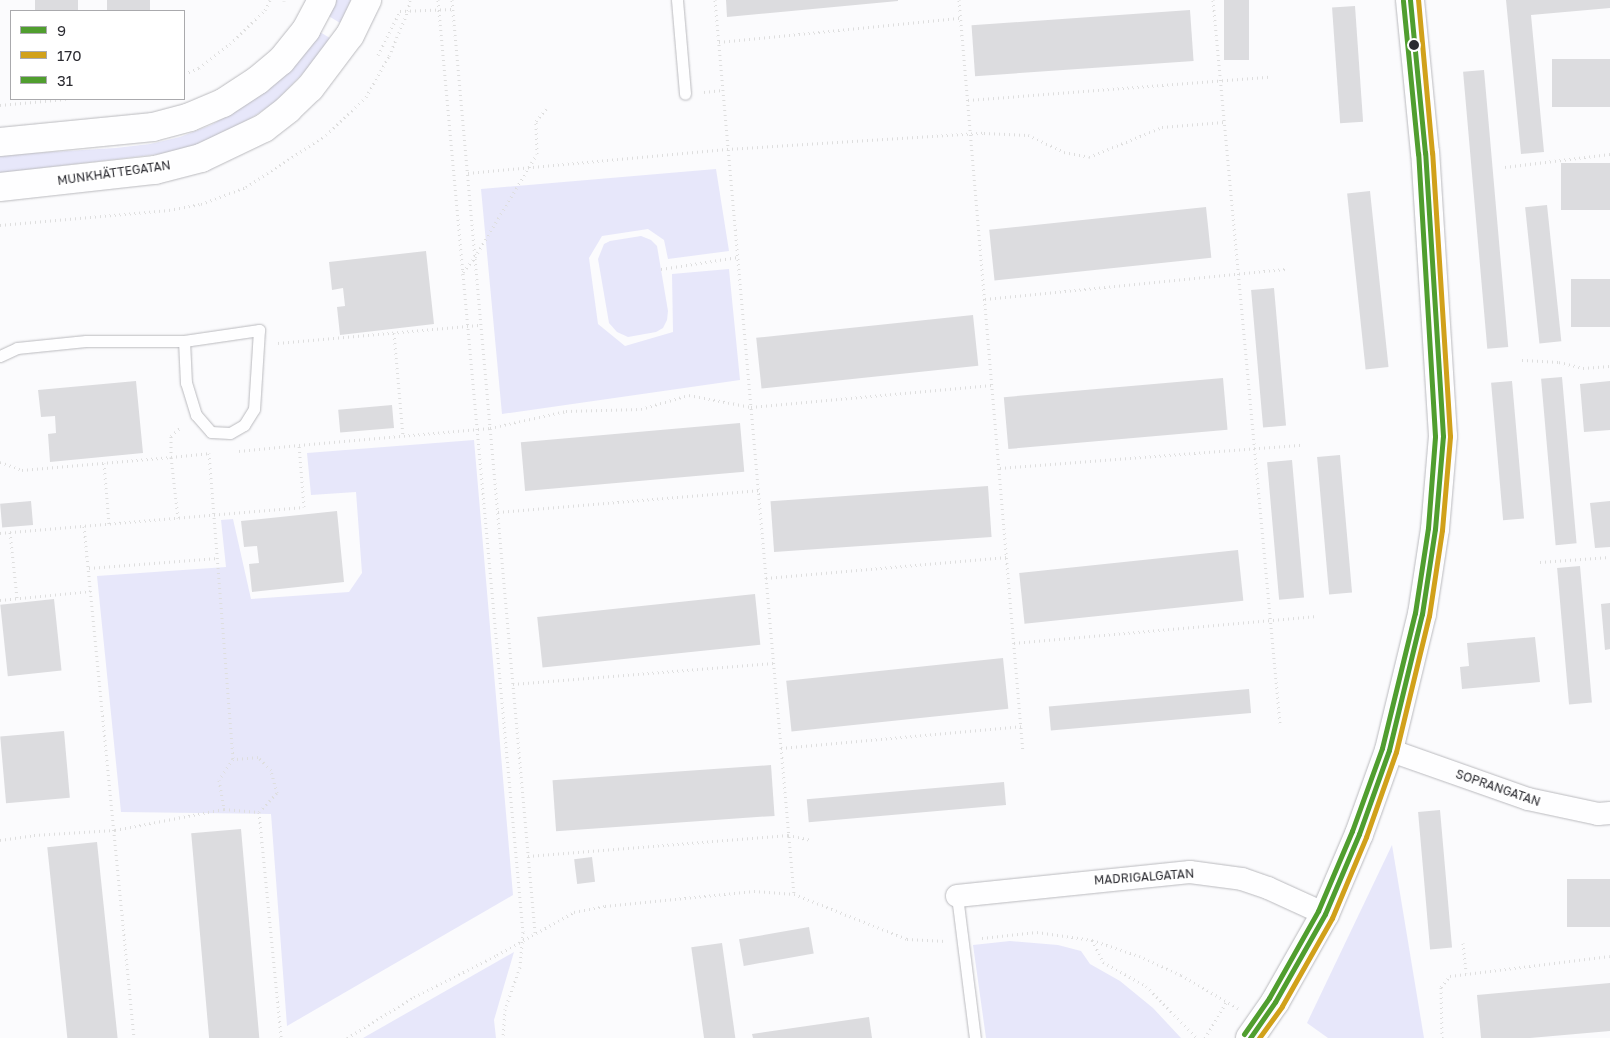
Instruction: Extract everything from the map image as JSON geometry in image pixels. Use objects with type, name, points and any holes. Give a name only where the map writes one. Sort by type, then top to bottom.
[{"type":"street","points":[[0,142],[153,127],[190,117],[223,103],[258,80],[281,61],[306,30],[322,0]]},
{"type":"street","name":"MUNKHÄTTEGATAN","points":[[0,187],[155,170],[201,158],[264,128],[310,88],[350,35],[366,0]]},
{"type":"street","points":[[1250,1038],[1275,1002],[1325,914],[1359,834],[1389,750],[1422,614],[1435,529],[1443,436],[1425,153],[1410,0]]},
{"type":"street","name":"SOPRANGATAN","points":[[1389,750],[1545,804],[1598,814],[1610,813]]},
{"type":"street","name":"MADRIGALGATAN","points":[[957,896],[1190,872],[1242,879],[1268,888],[1325,914]]},
{"type":"lane","points":[[677,0],[685,94]]},
{"type":"lane","points":[[0,356],[17,348],[86,341],[184,341],[259,330],[254,409],[244,425],[230,433],[211,432],[196,415],[186,383],[184,341]]},
{"type":"lane","points":[[957,896],[975,1038]]},
{"type":"path","points":[[185,74],[199,68],[230,44],[265,10],[270,0]]},
{"type":"path","points":[[438,0],[523,939],[520,967],[505,1009],[502,1029],[503,1038]]},
{"type":"path","points":[[452,0],[535,932]]},
{"type":"path","points":[[715,0],[794,894]]},
{"type":"path","points":[[959,0],[1023,752]]},
{"type":"path","points":[[1213,0],[1280,724]]},
{"type":"path","points":[[378,55],[400,11],[453,9]]},
{"type":"path","points":[[719,42],[961,18]]},
{"type":"path","points":[[968,100],[1269,77]]},
{"type":"path","points":[[0,104],[53,100]]},
{"type":"path","points":[[462,272],[475,257],[538,154],[536,121],[546,109]]},
{"type":"path","points":[[468,173],[727,149],[971,134],[1028,135],[1064,152],[1089,157],[1162,127],[1224,122]]},
{"type":"path","points":[[1505,167],[1610,154]]},
{"type":"path","points":[[661,269],[738,257]]},
{"type":"path","points":[[985,299],[1286,269]]},
{"type":"path","points":[[258,345],[481,325]]},
{"type":"path","points":[[394,333],[403,436]]},
{"type":"path","points":[[1522,360],[1559,362],[1583,368],[1610,366]]},
{"type":"path","points":[[229,452],[490,428],[566,411],[641,410],[689,395],[751,407],[992,385]]},
{"type":"path","points":[[178,518],[170,457],[171,436],[196,415]]},
{"type":"path","points":[[0,533],[304,507],[298,445]]},
{"type":"path","points":[[1000,468],[1302,445]]},
{"type":"path","points":[[0,462],[22,470],[219,452]]},
{"type":"path","points":[[209,453],[233,759],[219,780],[224,809]]},
{"type":"path","points":[[104,463],[110,524]]},
{"type":"path","points":[[498,512],[758,490]]},
{"type":"path","points":[[84,526],[134,1038]]},
{"type":"path","points":[[10,532],[17,598]]},
{"type":"path","points":[[766,578],[1007,557]]},
{"type":"path","points":[[1540,562],[1610,557]]},
{"type":"path","points":[[89,568],[218,558]]},
{"type":"path","points":[[0,600],[91,591]]},
{"type":"path","points":[[1014,643],[1317,616]]},
{"type":"path","points":[[513,684],[773,663]]},
{"type":"path","points":[[781,748],[1021,726]]},
{"type":"path","points":[[233,759],[258,757],[271,770],[277,793],[259,812],[281,1038]]},
{"type":"path","points":[[0,840],[34,835],[115,830],[224,809],[259,812]]},
{"type":"path","points":[[528,856],[788,835],[811,840]]},
{"type":"path","points":[[347,1038],[414,997],[574,912],[605,906],[754,891],[794,894],[907,939],[935,942],[1037,932],[1092,940],[1139,956],[1181,975],[1238,1008]]},
{"type":"path","points":[[1092,940],[1103,962],[1146,986],[1198,1038]]},
{"type":"path","points":[[1463,943],[1466,973]]},
{"type":"path","points":[[1442,1038],[1441,987],[1450,976],[1610,956]]},
{"type":"path","points":[[1205,1038],[1227,1001]]},
{"type":"shaded area","points":[[334,0],[351,0],[340,23],[327,15]]},
{"type":"shaded area","points":[[318,31],[330,38],[314,62],[274,103],[230,132],[204,143],[168,153],[0,173],[0,155],[116,148],[150,144],[180,137],[211,125],[240,108]]},
{"type":"shaded area","points":[[716,169],[729,251],[668,259],[664,240],[648,229],[602,236],[589,258],[598,324],[625,346],[673,332],[672,274],[729,269],[740,380],[502,414],[481,189]]},
{"type":"shaded area","points":[[641,236],[651,240],[657,246],[668,311],[667,320],[663,328],[656,332],[628,337],[617,332],[609,323],[598,259],[604,244],[610,241]]},
{"type":"shaded area","points":[[474,440],[513,895],[287,1026],[271,814],[121,812],[97,576],[226,567],[221,520],[233,519],[251,599],[349,592],[362,573],[356,492],[311,495],[307,453]]},
{"type":"shaded area","points":[[1392,845],[1424,1038],[1328,1038],[1307,1023]]},
{"type":"shaded area","points":[[1010,941],[1058,945],[1081,951],[1090,964],[1120,981],[1153,1008],[1181,1038],[986,1038],[973,945]]},
{"type":"shaded area","points":[[514,952],[494,1020],[496,1038],[363,1038]]},
{"type":"building","points":[[35,0],[78,0],[78,10],[35,10]]},
{"type":"building","points":[[107,0],[150,0],[150,10],[107,10]]},
{"type":"building","points":[[726,0],[898,0],[898,1],[727,17]]},
{"type":"building","points":[[1224,0],[1249,0],[1249,60],[1224,60]]},
{"type":"building","points":[[1506,0],[1610,0],[1610,8],[1531,15],[1544,152],[1521,154]]},
{"type":"building","points":[[1355,6],[1363,122],[1340,123],[1332,8]]},
{"type":"building","points":[[1190,10],[1194,61],[975,76],[972,25]]},
{"type":"building","points":[[1552,59],[1610,59],[1610,107],[1552,107]]},
{"type":"building","points":[[1484,70],[1508,347],[1487,349],[1463,72]]},
{"type":"building","points":[[1561,163],[1610,163],[1610,210],[1561,210]]},
{"type":"building","points":[[1370,191],[1389,367],[1366,369],[1347,193]]},
{"type":"building","points":[[1547,205],[1561,341],[1539,344],[1525,207]]},
{"type":"building","points":[[1206,207],[1211,258],[995,281],[989,230]]},
{"type":"building","points":[[426,251],[434,324],[340,335],[337,307],[345,306],[343,288],[332,290],[329,262]]},
{"type":"building","points":[[1571,279],[1610,279],[1610,327],[1571,327]]},
{"type":"building","points":[[1274,288],[1286,425],[1263,427],[1251,290]]},
{"type":"building","points":[[973,315],[978,366],[762,389],[756,338]]},
{"type":"building","points":[[1562,377],[1577,543],[1556,545],[1541,379]]},
{"type":"building","points":[[1223,378],[1228,430],[1008,449],[1004,397]]},
{"type":"building","points":[[136,381],[143,453],[50,462],[48,434],[56,433],[55,416],[41,417],[38,390]]},
{"type":"building","points":[[1512,381],[1524,518],[1503,520],[1491,383]]},
{"type":"building","points":[[1610,381],[1610,430],[1584,432],[1580,384]]},
{"type":"building","points":[[392,405],[394,428],[340,433],[338,410]]},
{"type":"building","points":[[740,423],[744,472],[525,491],[521,442]]},
{"type":"building","points":[[1340,455],[1352,592],[1329,594],[1317,457]]},
{"type":"building","points":[[1292,460],[1304,597],[1279,600],[1267,462]]},
{"type":"building","points":[[988,486],[992,537],[774,552],[771,501]]},
{"type":"building","points":[[31,501],[33,525],[2,528],[0,504]]},
{"type":"building","points":[[1610,501],[1610,547],[1595,548],[1590,503]]},
{"type":"building","points":[[337,511],[344,582],[252,592],[249,564],[259,563],[257,546],[244,547],[241,521]]},
{"type":"building","points":[[1238,550],[1243,601],[1025,624],[1019,573]]},
{"type":"building","points":[[1580,566],[1592,702],[1569,704],[1557,568]]},
{"type":"building","points":[[755,594],[760,645],[543,668],[537,617]]},
{"type":"building","points":[[54,599],[62,671],[8,676],[0,605]]},
{"type":"building","points":[[1610,603],[1610,649],[1605,650],[1601,604]]},
{"type":"building","points":[[1535,637],[1540,682],[1462,689],[1460,667],[1469,666],[1467,643]]},
{"type":"building","points":[[1003,658],[1008,709],[792,732],[786,681]]},
{"type":"building","points":[[1249,689],[1251,713],[1051,730],[1049,707]]},
{"type":"building","points":[[64,731],[70,798],[6,803],[0,737]]},
{"type":"building","points":[[771,765],[775,816],[556,831],[553,780]]},
{"type":"building","points":[[1004,782],[1006,805],[809,822],[807,799]]},
{"type":"building","points":[[1440,810],[1452,947],[1430,949],[1418,812]]},
{"type":"building","points":[[241,829],[259,1038],[209,1038],[191,833]]},
{"type":"building","points":[[97,842],[118,1038],[67,1038],[47,847]]},
{"type":"building","points":[[592,857],[595,882],[577,884],[574,859]]},
{"type":"building","points":[[1567,879],[1610,879],[1610,927],[1567,927]]},
{"type":"building","points":[[809,927],[814,954],[744,966],[739,939]]},
{"type":"building","points":[[722,943],[735,1038],[704,1038],[691,947]]},
{"type":"building","points":[[1610,983],[1610,1031],[1530,1038],[1481,1038],[1477,995]]},
{"type":"building","points":[[869,1017],[872,1038],[753,1038],[752,1034]]},
{"type":"transit line","name":"9","points":[[1250,1038],[1275,1002],[1325,914],[1359,834],[1389,750],[1422,614],[1435,529],[1443,436],[1425,153],[1410,0]]},
{"type":"transit line","name":"170","points":[[1259,1038],[1282,1006],[1332,918],[1366,837],[1396,752],[1429,616],[1442,530],[1450,436],[1432,153],[1418,0]]},
{"type":"transit line","name":"31","points":[[1244,1034],[1269,998],[1318,911],[1352,831],[1382,748],[1415,613],[1428,528],[1435,436],[1418,154],[1403,1]]}]
